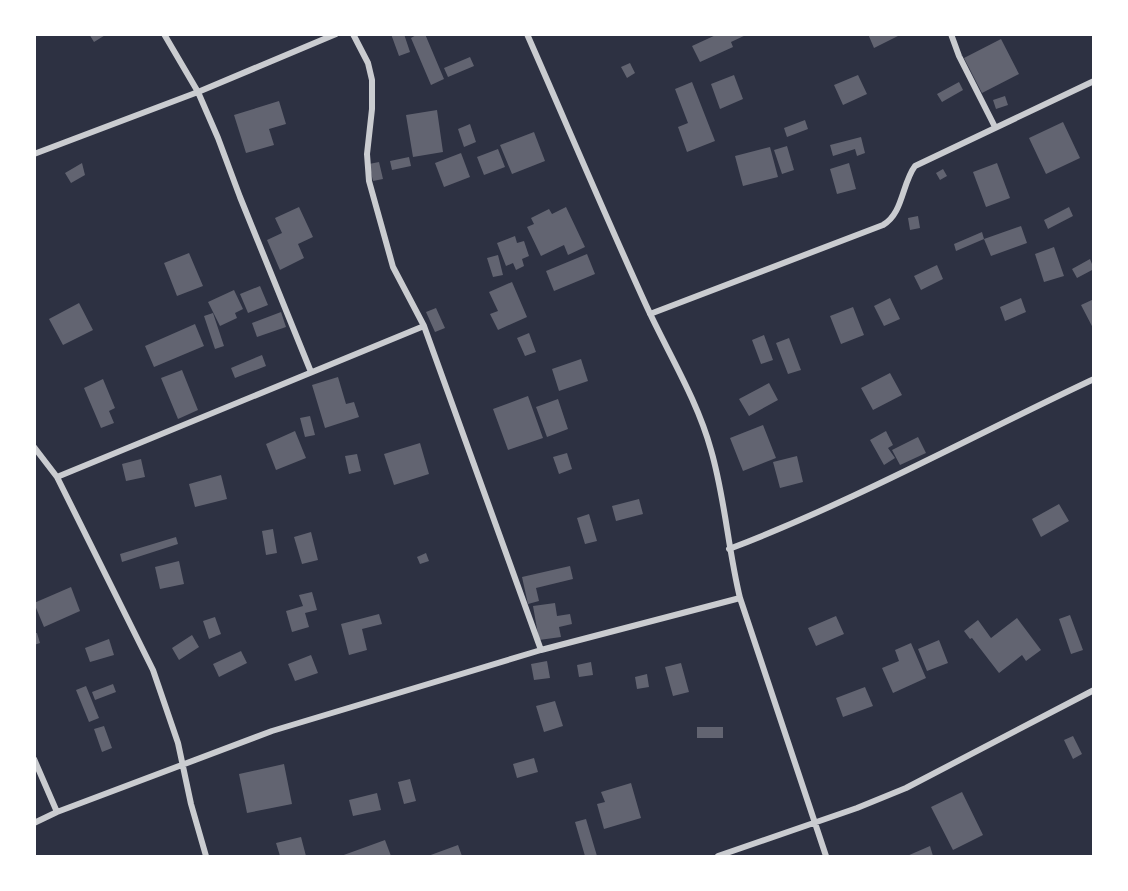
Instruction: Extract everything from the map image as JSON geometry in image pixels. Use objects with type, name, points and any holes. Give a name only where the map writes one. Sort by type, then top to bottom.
[{"type":"street","points":[[164,34],[198,92],[311,372]]},
{"type":"street","points":[[34,154],[198,92],[336,34]]},
{"type":"street","points":[[353,34],[368,63],[372,80],[372,109],[367,154],[369,181],[393,267],[424,326],[541,650]]},
{"type":"street","points":[[528,34],[650,314],[699,414],[719,482],[729,549],[740,598],[826,856]]},
{"type":"street","points":[[951,34],[959,56],[995,127]]},
{"type":"street","points":[[650,314],[883,225],[895,213],[909,174],[915,166],[1094,81]]},
{"type":"street","points":[[57,477],[424,326]]},
{"type":"street","points":[[729,549],[784,528],[869,490],[1094,379]]},
{"type":"street","points":[[34,447],[57,477],[153,670],[172,722],[206,856]]},
{"type":"street","points":[[34,823],[57,812],[272,731],[541,650],[740,598]]},
{"type":"street","points":[[718,856],[857,808],[906,788],[1094,690]]},
{"type":"street","points":[[34,759],[57,812]]},
{"type":"building","points":[[89,34],[107,34],[94,42]]},
{"type":"building","points":[[391,34],[404,34],[410,52],[399,56]]},
{"type":"building","points":[[418,34],[425,34],[444,79],[431,85],[411,38]]},
{"type":"building","points":[[718,34],[748,34],[731,42],[733,47],[700,62],[692,46]]},
{"type":"building","points":[[868,34],[902,34],[874,48]]},
{"type":"building","points":[[1001,39],[1019,74],[982,93],[964,58]]},
{"type":"building","points":[[470,57],[474,66],[448,77],[444,68]]},
{"type":"building","points":[[630,63],[635,73],[627,78],[621,67]]},
{"type":"building","points":[[734,75],[743,99],[720,109],[711,84]]},
{"type":"building","points":[[858,75],[867,94],[843,105],[834,85]]},
{"type":"building","points":[[692,82],[715,141],[687,152],[678,127],[688,123],[675,89]]},
{"type":"building","points":[[959,82],[963,90],[942,102],[937,94]]},
{"type":"building","points":[[1005,96],[1008,105],[996,109],[993,100]]},
{"type":"building","points":[[279,101],[286,124],[269,129],[274,145],[246,153],[234,115]]},
{"type":"building","points":[[437,110],[443,152],[413,157],[406,115]]},
{"type":"building","points":[[805,120],[808,129],[787,137],[784,128]]},
{"type":"building","points":[[1063,122],[1080,158],[1046,174],[1029,138]]},
{"type":"building","points":[[470,124],[476,142],[464,147],[458,129]]},
{"type":"building","points":[[534,132],[545,161],[512,174],[500,145]]},
{"type":"building","points":[[861,137],[865,153],[857,156],[855,149],[833,156],[830,145]]},
{"type":"building","points":[[787,146],[794,170],[782,174],[774,150]]},
{"type":"building","points":[[770,147],[778,177],[743,186],[735,156]]},
{"type":"building","points":[[498,149],[505,167],[484,175],[477,157]]},
{"type":"building","points":[[461,153],[470,177],[444,187],[435,163]]},
{"type":"building","points":[[409,157],[411,166],[392,170],[390,161]]},
{"type":"building","points":[[379,162],[383,179],[373,181],[369,164]]},
{"type":"building","points":[[82,163],[85,175],[71,183],[65,173]]},
{"type":"building","points":[[849,163],[856,189],[837,194],[830,169]]},
{"type":"building","points":[[997,163],[1010,198],[986,207],[973,172]]},
{"type":"building","points":[[943,169],[947,176],[940,180],[936,173]]},
{"type":"building","points":[[299,207],[313,237],[298,244],[304,258],[280,270],[267,240],[282,233],[275,218]]},
{"type":"building","points":[[566,207],[585,247],[568,255],[564,245],[541,256],[527,227],[534,224],[531,218],[549,209],[552,214]]},
{"type":"building","points":[[1069,207],[1073,216],[1048,229],[1044,220]]},
{"type":"building","points":[[918,216],[920,228],[910,230],[908,218]]},
{"type":"building","points":[[1021,226],[1027,243],[991,256],[984,239]]},
{"type":"building","points":[[982,232],[984,239],[956,251],[954,244]]},
{"type":"building","points":[[515,236],[517,243],[524,241],[529,256],[522,259],[524,266],[516,270],[513,263],[506,266],[497,243]]},
{"type":"building","points":[[1054,247],[1064,276],[1044,282],[1035,254]]},
{"type":"building","points":[[189,253],[203,286],[177,296],[164,263]]},
{"type":"building","points":[[587,254],[595,274],[554,291],[546,271]]},
{"type":"building","points":[[498,255],[503,275],[493,277],[487,258]]},
{"type":"building","points":[[1090,259],[1094,269],[1077,278],[1072,269]]},
{"type":"building","points":[[937,265],[943,279],[921,290],[914,276]]},
{"type":"building","points":[[512,282],[527,317],[498,330],[490,314],[498,311],[489,292]]},
{"type":"building","points":[[260,286],[268,305],[248,313],[240,294]]},
{"type":"building","points":[[234,290],[243,309],[235,313],[237,318],[220,326],[208,302]]},
{"type":"building","points":[[890,298],[900,319],[884,326],[874,306]]},
{"type":"building","points":[[1021,298],[1026,312],[1005,321],[1000,307]]},
{"type":"building","points":[[1094,299],[1094,330],[1081,305]]},
{"type":"building","points":[[79,303],[93,330],[63,345],[49,319]]},
{"type":"building","points":[[853,307],[864,335],[841,344],[830,316]]},
{"type":"building","points":[[436,308],[445,328],[435,332],[426,312]]},
{"type":"building","points":[[281,312],[286,327],[257,337],[252,323]]},
{"type":"building","points":[[213,313],[224,346],[215,349],[204,316]]},
{"type":"building","points":[[195,324],[204,346],[154,367],[145,346]]},
{"type":"building","points":[[529,333],[536,352],[525,356],[517,338]]},
{"type":"building","points":[[764,335],[773,360],[761,364],[752,340]]},
{"type":"building","points":[[789,338],[801,370],[788,374],[776,343]]},
{"type":"building","points":[[262,355],[266,366],[235,378],[231,368]]},
{"type":"building","points":[[581,359],[588,381],[559,391],[552,369]]},
{"type":"building","points":[[182,370],[198,410],[178,419],[161,378]]},
{"type":"building","points":[[890,373],[902,395],[873,410],[861,388]]},
{"type":"building","points":[[338,377],[346,404],[354,402],[359,417],[325,428],[312,385]]},
{"type":"building","points":[[103,379],[115,408],[109,411],[114,423],[101,428],[84,388]]},
{"type":"building","points":[[769,383],[778,400],[749,416],[739,399]]},
{"type":"building","points":[[528,396],[543,438],[508,450],[493,409]]},
{"type":"building","points":[[558,399],[568,429],[547,437],[536,407]]},
{"type":"building","points":[[310,416],[315,435],[305,437],[300,418]]},
{"type":"building","points":[[763,425],[776,458],[743,471],[730,438]]},
{"type":"building","points":[[295,431],[306,458],[276,470],[266,444]]},
{"type":"building","points":[[886,431],[893,445],[888,448],[895,458],[884,465],[870,440]]},
{"type":"building","points":[[918,437],[926,453],[900,465],[892,450]]},
{"type":"building","points":[[420,443],[429,474],[394,485],[384,454]]},
{"type":"building","points":[[567,453],[572,469],[559,474],[553,457]]},
{"type":"building","points":[[357,454],[361,471],[349,474],[345,456]]},
{"type":"building","points":[[797,456],[803,482],[780,488],[773,462]]},
{"type":"building","points":[[141,459],[145,477],[126,481],[122,464]]},
{"type":"building","points":[[221,475],[227,499],[195,507],[189,484]]},
{"type":"building","points":[[639,499],[643,514],[616,521],[612,506]]},
{"type":"building","points":[[1059,504],[1069,521],[1041,537],[1032,519]]},
{"type":"building","points":[[589,514],[597,541],[585,544],[577,518]]},
{"type":"building","points":[[273,529],[277,553],[266,555],[262,531]]},
{"type":"building","points":[[311,532],[318,560],[302,564],[294,537]]},
{"type":"building","points":[[176,537],[178,544],[122,562],[120,554]]},
{"type":"building","points":[[426,553],[429,561],[420,564],[417,557]]},
{"type":"building","points":[[179,561],[184,584],[160,589],[155,567]]},
{"type":"building","points":[[570,566],[573,579],[536,588],[539,601],[528,604],[522,577]]},
{"type":"building","points":[[71,587],[80,611],[44,627],[34,603]]},
{"type":"building","points":[[312,592],[317,610],[305,613],[309,627],[292,632],[286,611],[303,606],[299,595]]},
{"type":"building","points":[[555,603],[557,616],[570,614],[572,624],[559,627],[561,637],[539,640],[533,606]]},
{"type":"building","points":[[379,614],[382,624],[362,629],[367,650],[349,655],[341,624]]},
{"type":"building","points":[[1070,615],[1083,650],[1071,654],[1059,619]]},
{"type":"building","points":[[836,616],[844,634],[816,646],[808,628]]},
{"type":"building","points":[[215,617],[221,634],[209,639],[203,621]]},
{"type":"building","points":[[1017,618],[1041,650],[1026,661],[1022,655],[999,673],[964,631],[978,620],[991,638]]},
{"type":"building","points":[[34,633],[37,633],[40,643],[34,645]]},
{"type":"building","points":[[192,635],[199,647],[179,660],[172,648]]},
{"type":"building","points":[[109,639],[114,655],[90,662],[85,648]]},
{"type":"building","points":[[939,640],[948,663],[927,671],[918,649]]},
{"type":"building","points":[[911,643],[926,678],[893,693],[882,668],[899,661],[895,650]]},
{"type":"building","points":[[241,651],[247,663],[219,677],[213,664]]},
{"type":"building","points":[[311,655],[318,673],[295,681],[288,664]]},
{"type":"building","points":[[547,661],[550,678],[534,680],[531,664]]},
{"type":"building","points":[[591,662],[593,675],[579,677],[577,665]]},
{"type":"building","points":[[681,663],[689,692],[673,696],[665,667]]},
{"type":"building","points":[[647,674],[649,687],[637,689],[635,677]]},
{"type":"building","points":[[113,684],[116,692],[95,700],[92,692]]},
{"type":"building","points":[[86,686],[99,718],[89,722],[76,690]]},
{"type":"building","points":[[865,687],[873,706],[843,717],[836,698]]},
{"type":"building","points":[[555,701],[563,726],[544,732],[536,706]]},
{"type":"building","points":[[104,726],[112,748],[102,752],[94,729]]},
{"type":"building","points":[[697,727],[723,727],[723,738],[697,738]]},
{"type":"building","points":[[1073,736],[1082,754],[1073,759],[1064,740]]},
{"type":"building","points":[[534,758],[538,772],[517,778],[513,764]]},
{"type":"building","points":[[284,764],[292,804],[247,813],[239,774]]},
{"type":"building","points":[[410,779],[416,801],[404,804],[398,782]]},
{"type":"building","points":[[631,783],[641,818],[604,829],[597,804],[605,802],[601,792]]},
{"type":"building","points":[[962,792],[983,835],[953,850],[931,807]]},
{"type":"building","points":[[377,793],[381,810],[353,816],[349,800]]},
{"type":"building","points":[[586,819],[597,856],[585,856],[575,822]]},
{"type":"building","points":[[301,837],[306,856],[280,856],[276,843]]},
{"type":"building","points":[[385,840],[391,856],[341,856]]},
{"type":"building","points":[[458,845],[462,856],[428,856]]},
{"type":"building","points":[[930,846],[933,856],[907,856]]}]
